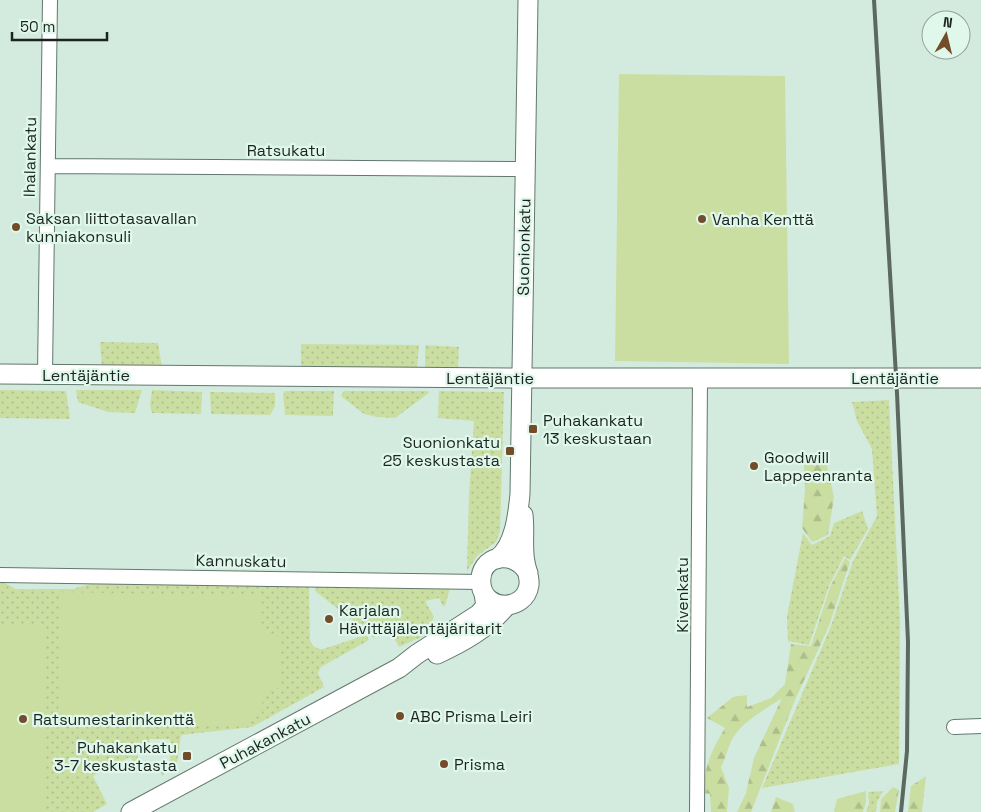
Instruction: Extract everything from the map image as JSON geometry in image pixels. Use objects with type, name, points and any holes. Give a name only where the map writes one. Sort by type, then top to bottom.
[{"type":"street","name":"Ihalankatu","points":[[44,374],[50,0]]},
{"type":"street","name":"Suonionkatu","points":[[497,558],[504,553],[510,541],[518,511],[520,494],[528,0]]},
{"type":"street","name":"Ratsukatu","points":[[48,166],[525,169]]},
{"type":"street","name":"Lentäjäntie","points":[[0,374],[521,378],[981,378]]},
{"type":"street","name":"Kivenkatu","points":[[697,812],[700,378]]},
{"type":"street","name":"Suonionkatu","points":[[520,494],[524,523],[524,555],[528,573]]},
{"type":"street","points":[[497,558],[515,559],[525,567],[528,573],[529,586],[524,596],[518,602],[506,606],[493,603],[482,588],[481,576],[487,565],[497,558]]},
{"type":"street","name":"Kannuskatu","points":[[0,575],[482,588]]},
{"type":"street","name":"Puhakankatu","points":[[131,812],[399,668],[417,654],[479,614],[486,606],[482,588]]},
{"type":"street","name":"Puhakankatu","points":[[399,668],[420,662],[474,634],[492,622],[506,606]]},
{"type":"street","points":[[954,727],[981,726]]},
{"type":"green space","name":"Vanha Kenttä","points":[[619,74],[785,76],[789,364],[615,361]]},
{"type":"green space","points":[[100,342],[158,343],[162,367],[102,367]]},
{"type":"green space","points":[[301,344],[419,345],[417,369],[301,367]]},
{"type":"green space","points":[[425,345],[459,347],[458,368],[425,368]]},
{"type":"green space","points":[[0,390],[66,391],[70,419],[0,418]]},
{"type":"green space","points":[[76,390],[142,390],[135,413],[108,412],[78,402]]},
{"type":"green space","points":[[152,390],[202,392],[201,414],[152,413],[150,406]]},
{"type":"green space","points":[[285,391],[334,391],[333,416],[285,415],[283,394]]},
{"type":"green space","points":[[344,391],[428,391],[429,393],[395,418],[364,414],[341,396]]},
{"type":"green space","points":[[439,391],[504,392],[500,531],[496,542],[477,556],[467,571],[469,494],[474,421],[438,418]]},
{"type":"green space","points":[[210,392],[275,393],[275,406],[270,415],[211,414]]},
{"type":"green space","points":[[889,400],[900,620],[899,764],[762,788],[831,626],[853,561],[877,516],[872,449],[857,421],[852,402]]},
{"type":"green space","points":[[825,457],[834,497],[828,535],[812,542],[802,528],[805,490],[804,464]]},
{"type":"green space","points":[[862,511],[868,529],[850,560],[844,556],[829,586],[809,645],[788,641],[787,616],[803,533],[812,545],[830,536],[834,523]]},
{"type":"green space","points":[[845,558],[850,562],[829,626],[795,700],[751,812],[737,812],[746,793],[754,758],[782,698],[749,721],[733,738],[721,767],[729,788],[727,812],[711,812],[710,794],[704,793],[705,775],[712,751],[725,728],[707,718],[733,697],[747,695],[747,707],[771,698],[785,684],[791,644],[811,646],[830,587]]},
{"type":"green space","points":[[0,583],[5,583],[16,589],[73,589],[93,583],[309,587],[310,640],[314,646],[323,649],[366,635],[369,640],[321,667],[318,673],[324,687],[252,727],[181,735],[177,763],[162,776],[159,766],[170,766],[170,739],[150,739],[146,753],[138,753],[137,763],[135,764],[130,757],[93,776],[107,804],[93,812],[0,812]]},
{"type":"green space","points":[[315,586],[450,588],[445,606],[443,606],[439,598],[425,601],[434,617],[426,635],[399,647],[389,629],[373,638],[315,591]]},
{"type":"green space","points":[[59,592],[262,596],[262,631],[281,638],[281,687],[263,693],[262,713],[243,725],[58,725]]},
{"type":"green space","name":"Ratsumestarinkenttä","points":[[0,626],[46,626],[46,812],[0,812]]},
{"type":"green space","points":[[926,776],[922,812],[908,812],[911,786]]},
{"type":"green space","points":[[893,787],[899,790],[895,812],[880,812],[881,799]]},
{"type":"green space","points":[[866,791],[866,802],[863,812],[834,812],[837,799]]},
{"type":"green space","points":[[883,791],[877,802],[876,812],[866,812],[869,804],[868,792]]},
{"type":"green space","points":[[776,797],[793,804],[795,812],[771,812]]},
{"type":"railway","points":[[874,0],[897,393],[908,642],[907,751],[901,812]]},
{"type":"place","name":"Vanha Kenttä","points":[[702,219]]},
{"type":"place","name":"Saksan liittotasavallan kunniakonsuli","points":[[16,227]]},
{"type":"place","name":"Puhakankatu 13 keskustaan","points":[[533,429]]},
{"type":"place","name":"Suonionkatu 25 keskustasta","points":[[510,451]]},
{"type":"place","name":"Goodwill Lappeenranta","points":[[754,466]]},
{"type":"place","name":"Karjalan Hävittäjälentäjäritarit","points":[[329,619]]},
{"type":"place","name":"ABC Prisma Leiri","points":[[400,716]]},
{"type":"place","name":"Ratsumestarinkenttä","points":[[23,719]]},
{"type":"place","name":"Puhakankatu 3-7 keskustasta","points":[[187,756]]},
{"type":"place","name":"Prisma","points":[[444,764]]}]
